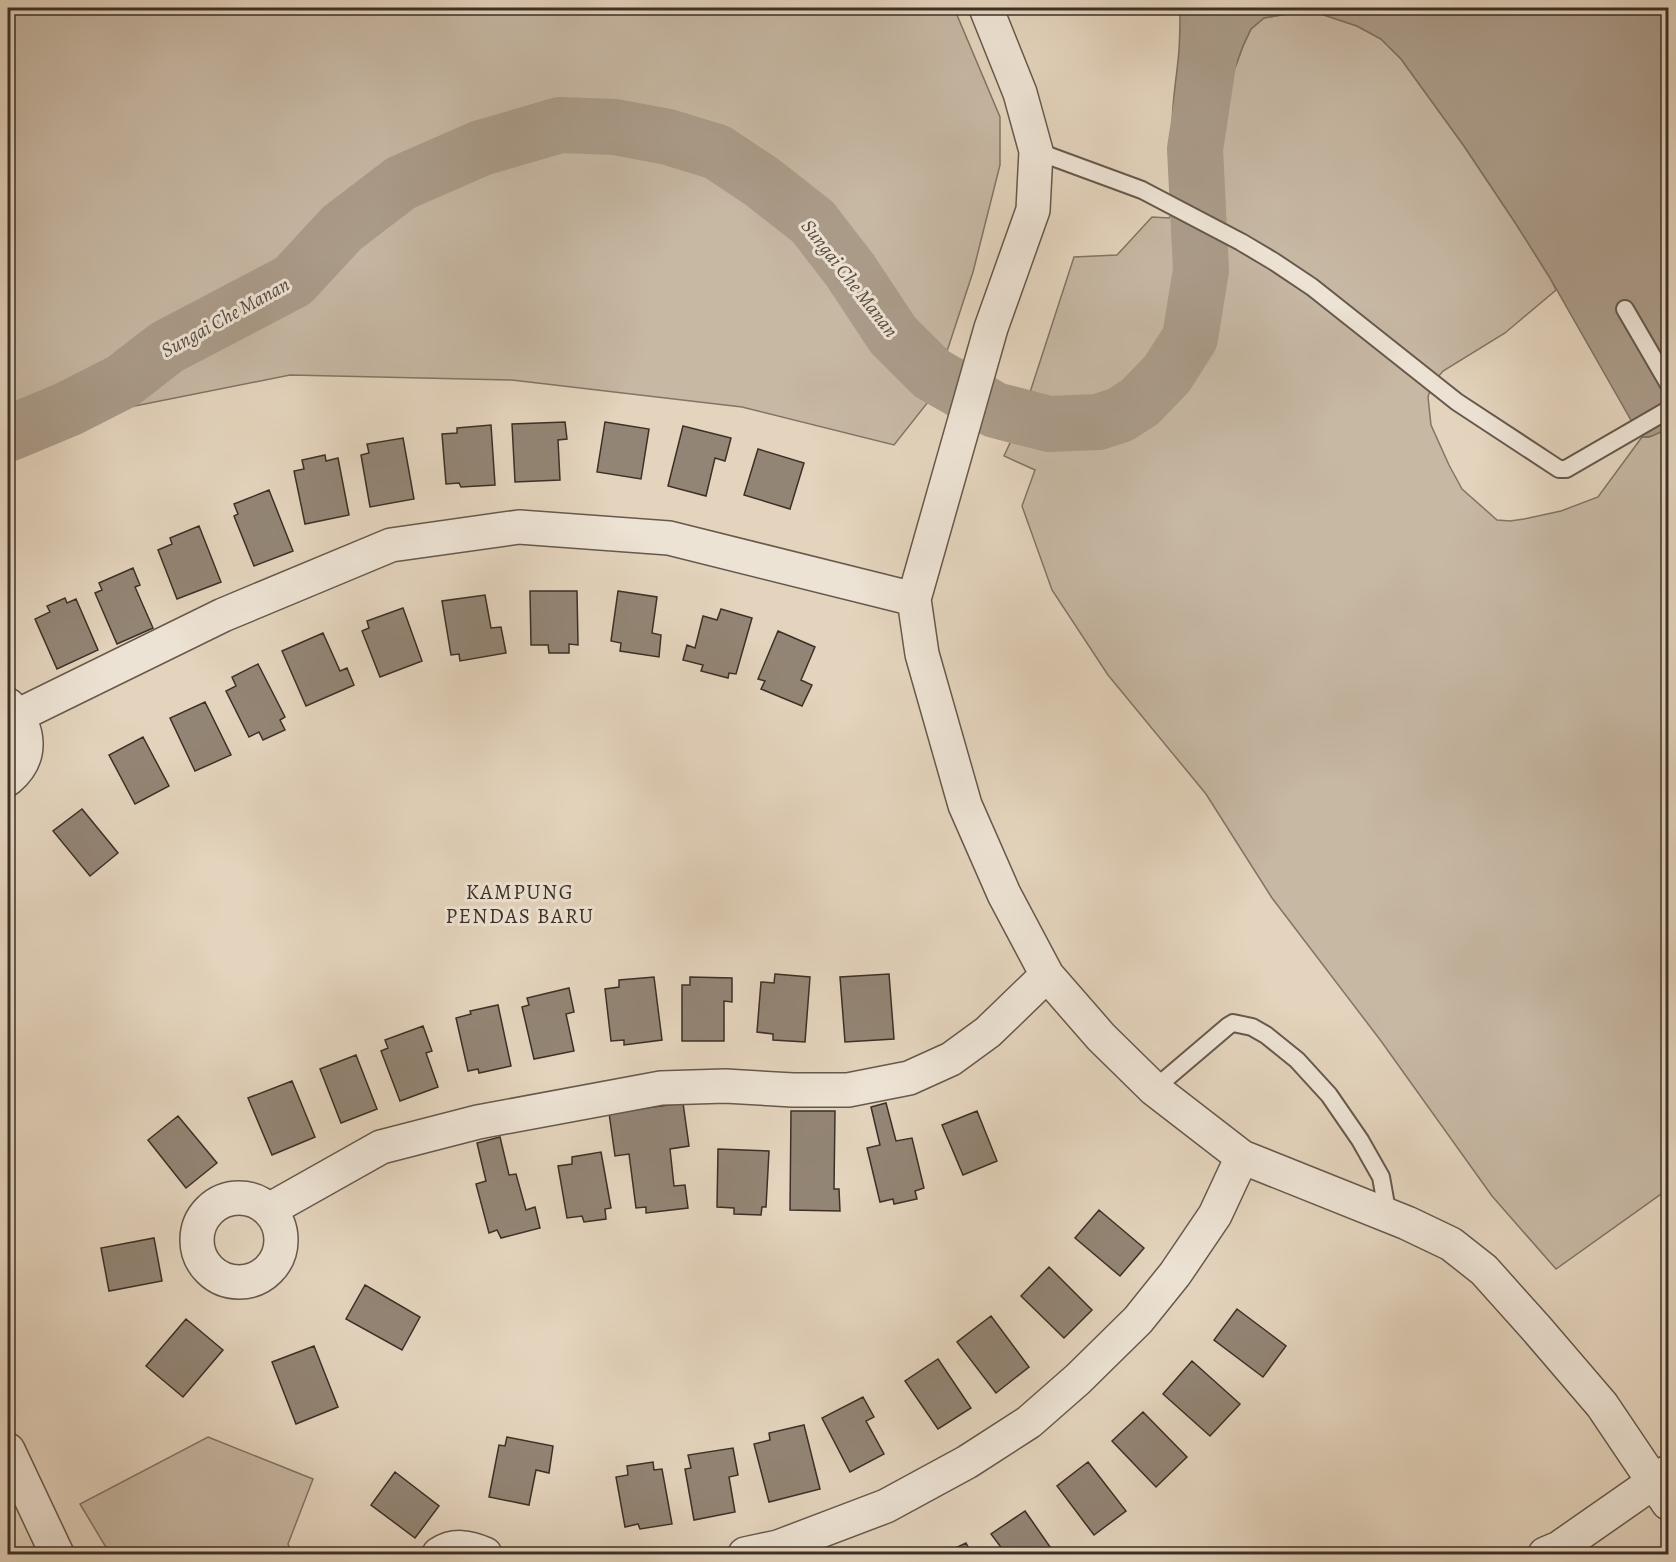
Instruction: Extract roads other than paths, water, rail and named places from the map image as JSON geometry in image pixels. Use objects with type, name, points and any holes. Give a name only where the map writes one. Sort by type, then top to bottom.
[{"type":"street","points":[[986,8],[1020,93],[1036,151],[1033,210],[991,328],[914,599],[922,654],[965,805],[1004,894],[1047,975],[1101,1037],[1154,1089],[1242,1157],[1407,1223],[1451,1244],[1484,1270],[1536,1328],[1602,1405],[1664,1485],[1559,1548],[1545,1554]]},
{"type":"street","points":[[8,779],[23,760],[26,745],[24,730],[12,710],[223,615],[391,545],[519,527],[669,538],[914,599]]},
{"type":"street","points":[[269,1210],[381,1147],[478,1122],[661,1088],[725,1086],[848,1090],[909,1078],[951,1059],[988,1032],[1047,975]]},
{"type":"street","points":[[745,1554],[778,1547],[886,1506],[968,1462],[1029,1422],[1078,1379],[1138,1320],[1175,1274],[1215,1215],[1242,1157]]},
{"type":"street","points":[[8,1450],[57,1554]]},
{"type":"street","points":[[438,1554],[459,1547],[485,1554]]},
{"type":"lane","points":[[1036,151],[1133,186],[1241,242],[1312,287],[1457,402],[1559,469],[1566,469],[1668,410]]},
{"type":"lane","points":[[1625,309],[1668,383]]},
{"type":"lane","points":[[1154,1089],[1228,1026],[1233,1023],[1252,1027],[1297,1060],[1329,1095],[1360,1140],[1381,1177],[1388,1216]]},
{"type":"waterway","name":"Sungai Che Manan","points":[[8,434],[68,409],[123,381],[167,347],[293,281],[342,228],[401,183],[481,148],[560,125],[615,127],[668,137],[717,152],[762,182],[813,222],[850,270],[893,335],[932,374],[995,410],[1049,424],[1098,422],[1120,415],[1140,402],[1167,374],[1190,338],[1201,270],[1195,149],[1214,25],[1226,8]]},
{"type":"district","name":"KAMPUNG PENDAS BARU","points":[[520,904]]}]
